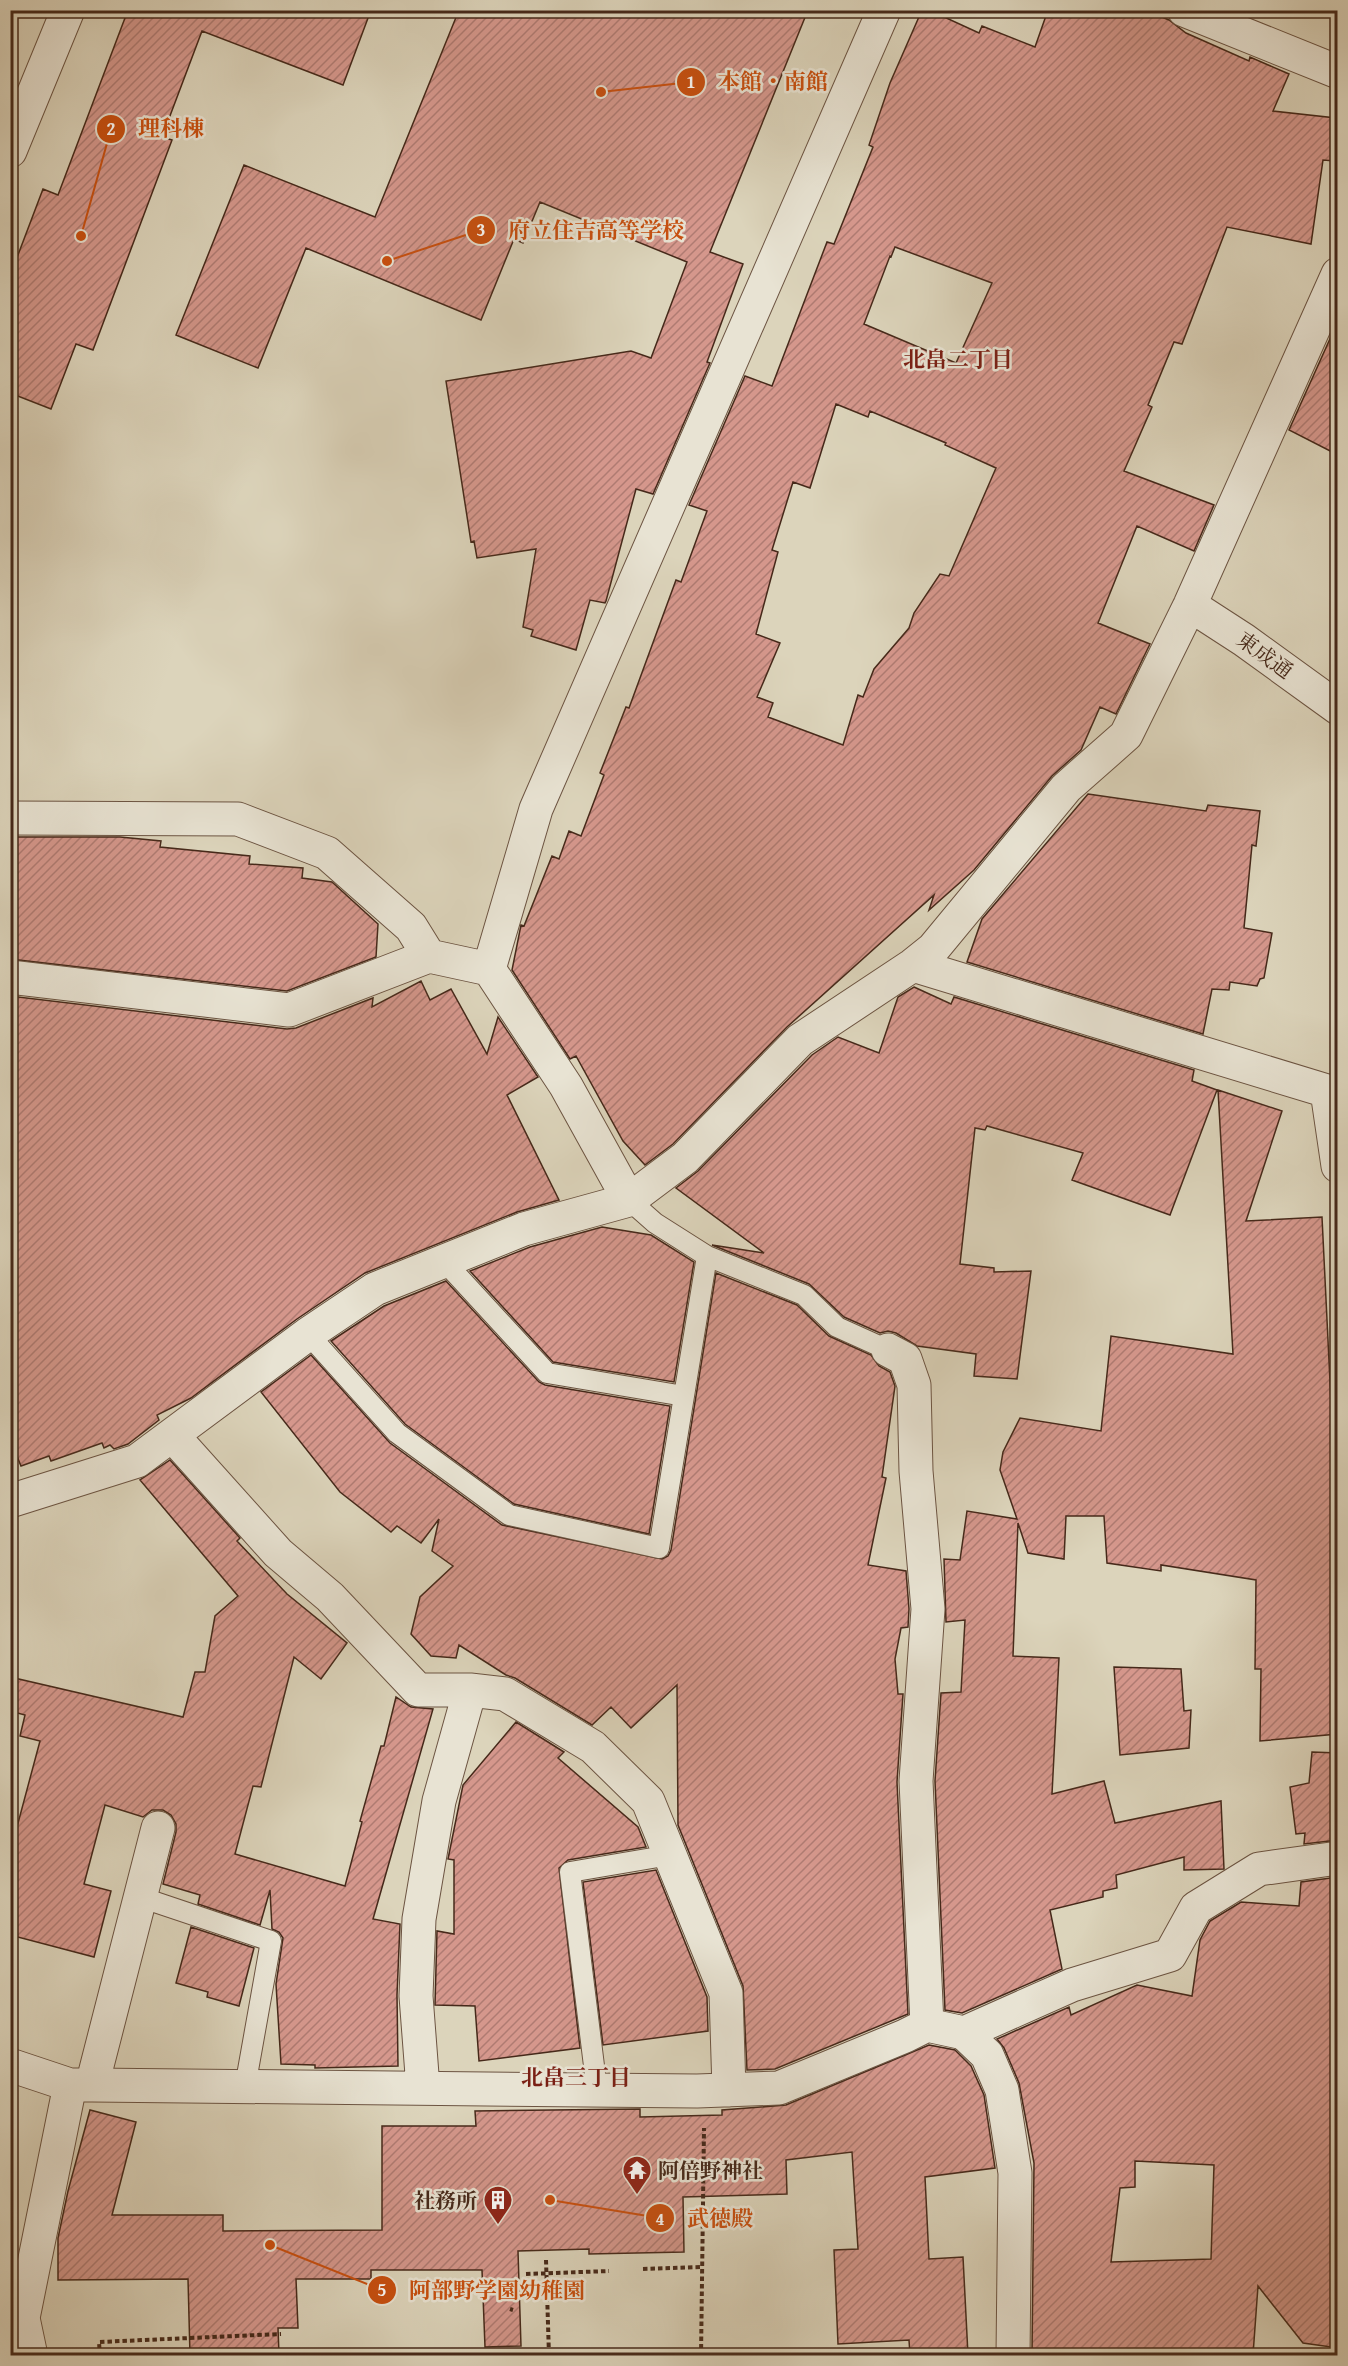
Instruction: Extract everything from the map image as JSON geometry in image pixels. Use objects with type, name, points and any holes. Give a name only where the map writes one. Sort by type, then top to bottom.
[{"type":"street","points":[[10,151],[68,10]]},
{"type":"street","points":[[489,969],[536,809],[884,10]]},
{"type":"street","points":[[1184,10],[1338,72]]},
{"type":"street","points":[[10,1501],[137,1461],[308,1334],[375,1289],[524,1229],[629,1200],[685,1158],[800,1040],[913,965],[933,949],[1066,788],[1126,735],[1190,605],[1338,274]]},
{"type":"street","name":"東成通","points":[[1190,605],[1245,640],[1338,708]]},
{"type":"street","points":[[10,818],[238,819],[327,853],[411,927],[429,956]]},
{"type":"street","points":[[10,977],[289,1010],[429,956],[489,969],[566,1086],[629,1200]]},
{"type":"street","points":[[913,965],[1327,1091],[1338,1166]]},
{"type":"street","points":[[888,1350],[905,1359],[914,1385],[916,1471],[927,1609],[916,1780],[927,2025]]},
{"type":"street","points":[[173,1436],[278,1553],[330,1597],[418,1690],[470,1690],[506,1694],[593,1747],[648,1802],[726,1993],[716,2090]]},
{"type":"street","points":[[423,2088],[416,1996],[419,1919],[439,1801],[470,1690]]},
{"type":"street","points":[[31,2355],[23,2318],[81,2085],[140,1897],[158,1828]]},
{"type":"street","points":[[10,2065],[81,2085],[597,2090],[779,2088],[927,2025],[964,2032],[1072,1985],[1170,1955],[1196,1908],[1259,1869],[1338,1858]]},
{"type":"street","points":[[964,2032],[987,2055],[1002,2090],[1015,2173],[1013,2355]]},
{"type":"lane","points":[[629,1200],[655,1223],[707,1256],[804,1295],[837,1327],[888,1350]]},
{"type":"lane","points":[[308,1334],[397,1433],[509,1515],[659,1548],[707,1256]]},
{"type":"lane","points":[[444,1261],[547,1373],[684,1396]]},
{"type":"lane","points":[[597,2090],[570,1872],[670,1855]]},
{"type":"lane","points":[[140,1897],[271,1941],[245,2087]]},
{"type":"path","points":[[701,2355],[702,2267],[716,2090]]},
{"type":"path","points":[[546,2260],[549,2355]]},
{"type":"path","points":[[643,2269],[702,2267]]},
{"type":"path","points":[[526,2274],[609,2271]]},
{"type":"path","points":[[100,2355],[99,2342],[281,2334]]},
{"type":"building","points":[[128,10],[371,10],[343,85],[202,31],[162,137],[172,140],[93,350],[76,344],[51,409],[10,393],[10,276],[43,189],[58,195]]},
{"type":"building","points":[[459,10],[808,10],[710,252],[743,264],[707,362],[710,363],[653,494],[636,489],[606,601],[605,603],[590,600],[576,650],[531,636],[533,630],[523,627],[536,549],[477,558],[474,541],[471,542],[446,381],[631,351],[651,358],[687,262],[540,202],[523,243],[514,239],[481,320],[306,248],[258,368],[176,335],[244,165],[375,217]]},
{"type":"building","points":[[922,10],[929,10],[979,33],[982,26],[1035,47],[1048,10],[1145,10],[1169,20],[1186,33],[1249,61],[1250,57],[1289,74],[1273,111],[1336,118],[1335,161],[1323,160],[1311,244],[1227,227],[1182,344],[1174,342],[1148,405],[1152,407],[1124,471],[1214,505],[1194,551],[1137,526],[1098,623],[1150,644],[1116,714],[1100,707],[1081,750],[1052,776],[974,870],[929,910],[934,895],[787,1027],[673,1144],[645,1165],[623,1141],[576,1056],[570,1059],[512,970],[521,925],[524,926],[552,856],[559,859],[569,831],[581,836],[604,775],[600,773],[626,707],[629,708],[676,580],[681,582],[707,511],[689,505],[745,376],[772,386],[827,242],[834,244],[873,147],[869,145],[890,83]],"holes":[[[895,247],[992,283],[956,363],[864,324]],[[836,404],[868,417],[870,411],[946,443],[945,445],[996,468],[949,576],[940,574],[914,613],[909,628],[874,669],[863,697],[858,695],[843,745],[768,717],[773,703],[757,697],[780,643],[756,634],[778,552],[772,550],[793,482],[810,488]]]},
{"type":"building","points":[[1338,321],[1338,455],[1289,430]]},
{"type":"building","points":[[1088,794],[1206,811],[1208,805],[1260,811],[1256,846],[1252,845],[1244,928],[1272,933],[1264,978],[1260,979],[1257,986],[1230,982],[1229,990],[1212,989],[1203,1034],[967,962],[982,919]]},
{"type":"building","points":[[10,837],[120,837],[161,841],[160,847],[250,856],[249,864],[303,868],[302,878],[332,882],[378,924],[376,957],[287,991],[10,959]]},
{"type":"building","points":[[421,981],[430,1000],[451,989],[487,1054],[498,1017],[538,1077],[507,1095],[559,1200],[517,1212],[365,1273],[297,1319],[191,1398],[157,1415],[159,1420],[128,1444],[114,1449],[110,1445],[104,1448],[102,1443],[51,1461],[49,1456],[21,1466],[10,1439],[10,996],[287,1029],[296,1028],[373,998],[372,1007]]},
{"type":"building","points":[[914,987],[951,1004],[954,997],[1194,1070],[1192,1081],[1217,1090],[1170,1215],[1072,1180],[1083,1153],[987,1126],[985,1130],[975,1128],[960,1264],[994,1268],[994,1272],[1031,1271],[1017,1379],[974,1376],[976,1354],[917,1346],[896,1333],[888,1331],[880,1333],[844,1317],[809,1284],[712,1245],[764,1253],[676,1188],[698,1171],[812,1055],[838,1037],[879,1053],[898,997]]},
{"type":"building","points":[[1218,1090],[1282,1111],[1246,1221],[1322,1217],[1333,1443],[1338,1444],[1338,1734],[1260,1741],[1261,1669],[1255,1669],[1256,1580],[1161,1565],[1161,1571],[1107,1563],[1104,1516],[1066,1516],[1064,1559],[1028,1553],[1018,1523],[1013,1656],[1059,1658],[1052,1794],[1104,1781],[1115,1823],[1221,1801],[1224,1869],[1184,1870],[1184,1857],[1116,1875],[1117,1888],[1103,1891],[1103,1897],[1050,1910],[1062,1969],[962,2013],[945,2010],[935,1781],[941,1693],[961,1692],[965,1620],[946,1622],[944,1559],[960,1560],[967,1511],[1017,1519],[1000,1470],[1003,1452],[1020,1418],[1101,1431],[1111,1336],[1233,1354]]},
{"type":"building","points":[[602,1227],[651,1235],[694,1262],[674,1382],[553,1362],[470,1271],[530,1247]]},
{"type":"building","points":[[716,1273],[797,1305],[829,1336],[871,1355],[879,1366],[890,1372],[895,1386],[882,1477],[886,1478],[868,1565],[906,1571],[908,1627],[901,1628],[895,1659],[898,1694],[903,1694],[897,1782],[908,2014],[775,2069],[747,2070],[743,1986],[678,1825],[677,1685],[631,1728],[611,1707],[592,1725],[459,1645],[456,1658],[431,1656],[411,1634],[420,1597],[453,1566],[432,1551],[439,1519],[421,1543],[397,1526],[391,1532],[340,1492],[261,1392],[311,1355],[390,1443],[502,1525],[662,1559],[668,1556],[671,1550]]},
{"type":"building","points":[[446,1281],[539,1382],[545,1385],[670,1406],[649,1534],[514,1504],[405,1424],[331,1341],[384,1306]]},
{"type":"building","points":[[170,1460],[240,1538],[237,1541],[287,1594],[347,1643],[321,1679],[294,1657],[261,1787],[253,1786],[235,1854],[345,1886],[362,1822],[360,1821],[381,1746],[384,1746],[396,1697],[411,1707],[433,1709],[373,1919],[400,1924],[397,1995],[398,2066],[315,2068],[315,2065],[281,2064],[276,1984],[283,1938],[279,1932],[272,1929],[270,1890],[260,1925],[198,1904],[200,1895],[163,1884],[176,1824],[171,1815],[163,1810],[152,1810],[143,1817],[105,1805],[84,1884],[111,1891],[94,1957],[10,1935],[10,1853],[40,1741],[20,1736],[25,1715],[10,1711],[10,1677],[183,1717],[195,1672],[205,1672],[215,1616],[238,1596],[140,1480]]},
{"type":"building","points":[[1114,1667],[1181,1669],[1184,1711],[1191,1710],[1189,1748],[1120,1755]]},
{"type":"building","points":[[516,1722],[564,1752],[558,1758],[638,1827],[646,1847],[568,1860],[559,1868],[580,2048],[479,2061],[475,2006],[435,2005],[437,1931],[454,1934],[454,1860],[448,1859],[463,1785]]},
{"type":"building","points":[[1312,1752],[1338,1753],[1338,1840],[1304,1844],[1305,1833],[1296,1834],[1290,1787],[1309,1783]]},
{"type":"building","points":[[656,1870],[707,1997],[708,2031],[603,2045],[583,1882]]},
{"type":"building","points":[[1338,1877],[1338,2348],[1303,2343],[1258,2286],[1253,2355],[1032,2355],[1034,2163],[1019,2083],[1004,2048],[997,2039],[1069,2007],[1071,2015],[1137,1985],[1192,1996],[1200,1940],[1210,1921],[1241,1902],[1299,1906],[1301,1882]],"holes":[[[1135,2161],[1214,2165],[1211,2259],[1111,2262],[1120,2188],[1135,2187]]]},
{"type":"building","points":[[191,1927],[254,1948],[239,2006],[207,1997],[208,1992],[176,1983]]},
{"type":"building","points":[[929,2045],[955,2050],[971,2066],[984,2095],[995,2168],[925,2177],[929,2259],[963,2257],[968,2355],[910,2355],[909,2340],[838,2344],[834,2250],[858,2249],[852,2152],[786,2160],[787,2194],[683,2197],[684,2252],[589,2254],[589,2249],[518,2251],[521,2346],[485,2347],[482,2270],[371,2270],[371,2279],[296,2279],[298,2328],[278,2328],[279,2355],[190,2355],[188,2279],[58,2280],[58,2238],[90,2110],[136,2122],[112,2215],[223,2215],[223,2231],[382,2230],[382,2126],[476,2126],[475,2111],[640,2109],[640,2117],[722,2115],[722,2110],[786,2105]]},
{"type":"place","name":"本館・南館","points":[[601,92]]},
{"type":"place","name":"理科棟","points":[[81,236]]},
{"type":"place","name":"府立住吉高等学校","points":[[387,261]]},
{"type":"place","name":"阿倍野神社","points":[[637,2196]]},
{"type":"place","name":"武徳殿","points":[[550,2200]]},
{"type":"place","name":"社務所","points":[[498,2226]]},
{"type":"place","name":"阿部野学園幼稚園","points":[[270,2245]]},
{"type":"district","name":"北畠二丁目","points":[[958,359]]},
{"type":"district","name":"北畠三丁目","points":[[576,2077]]}]
